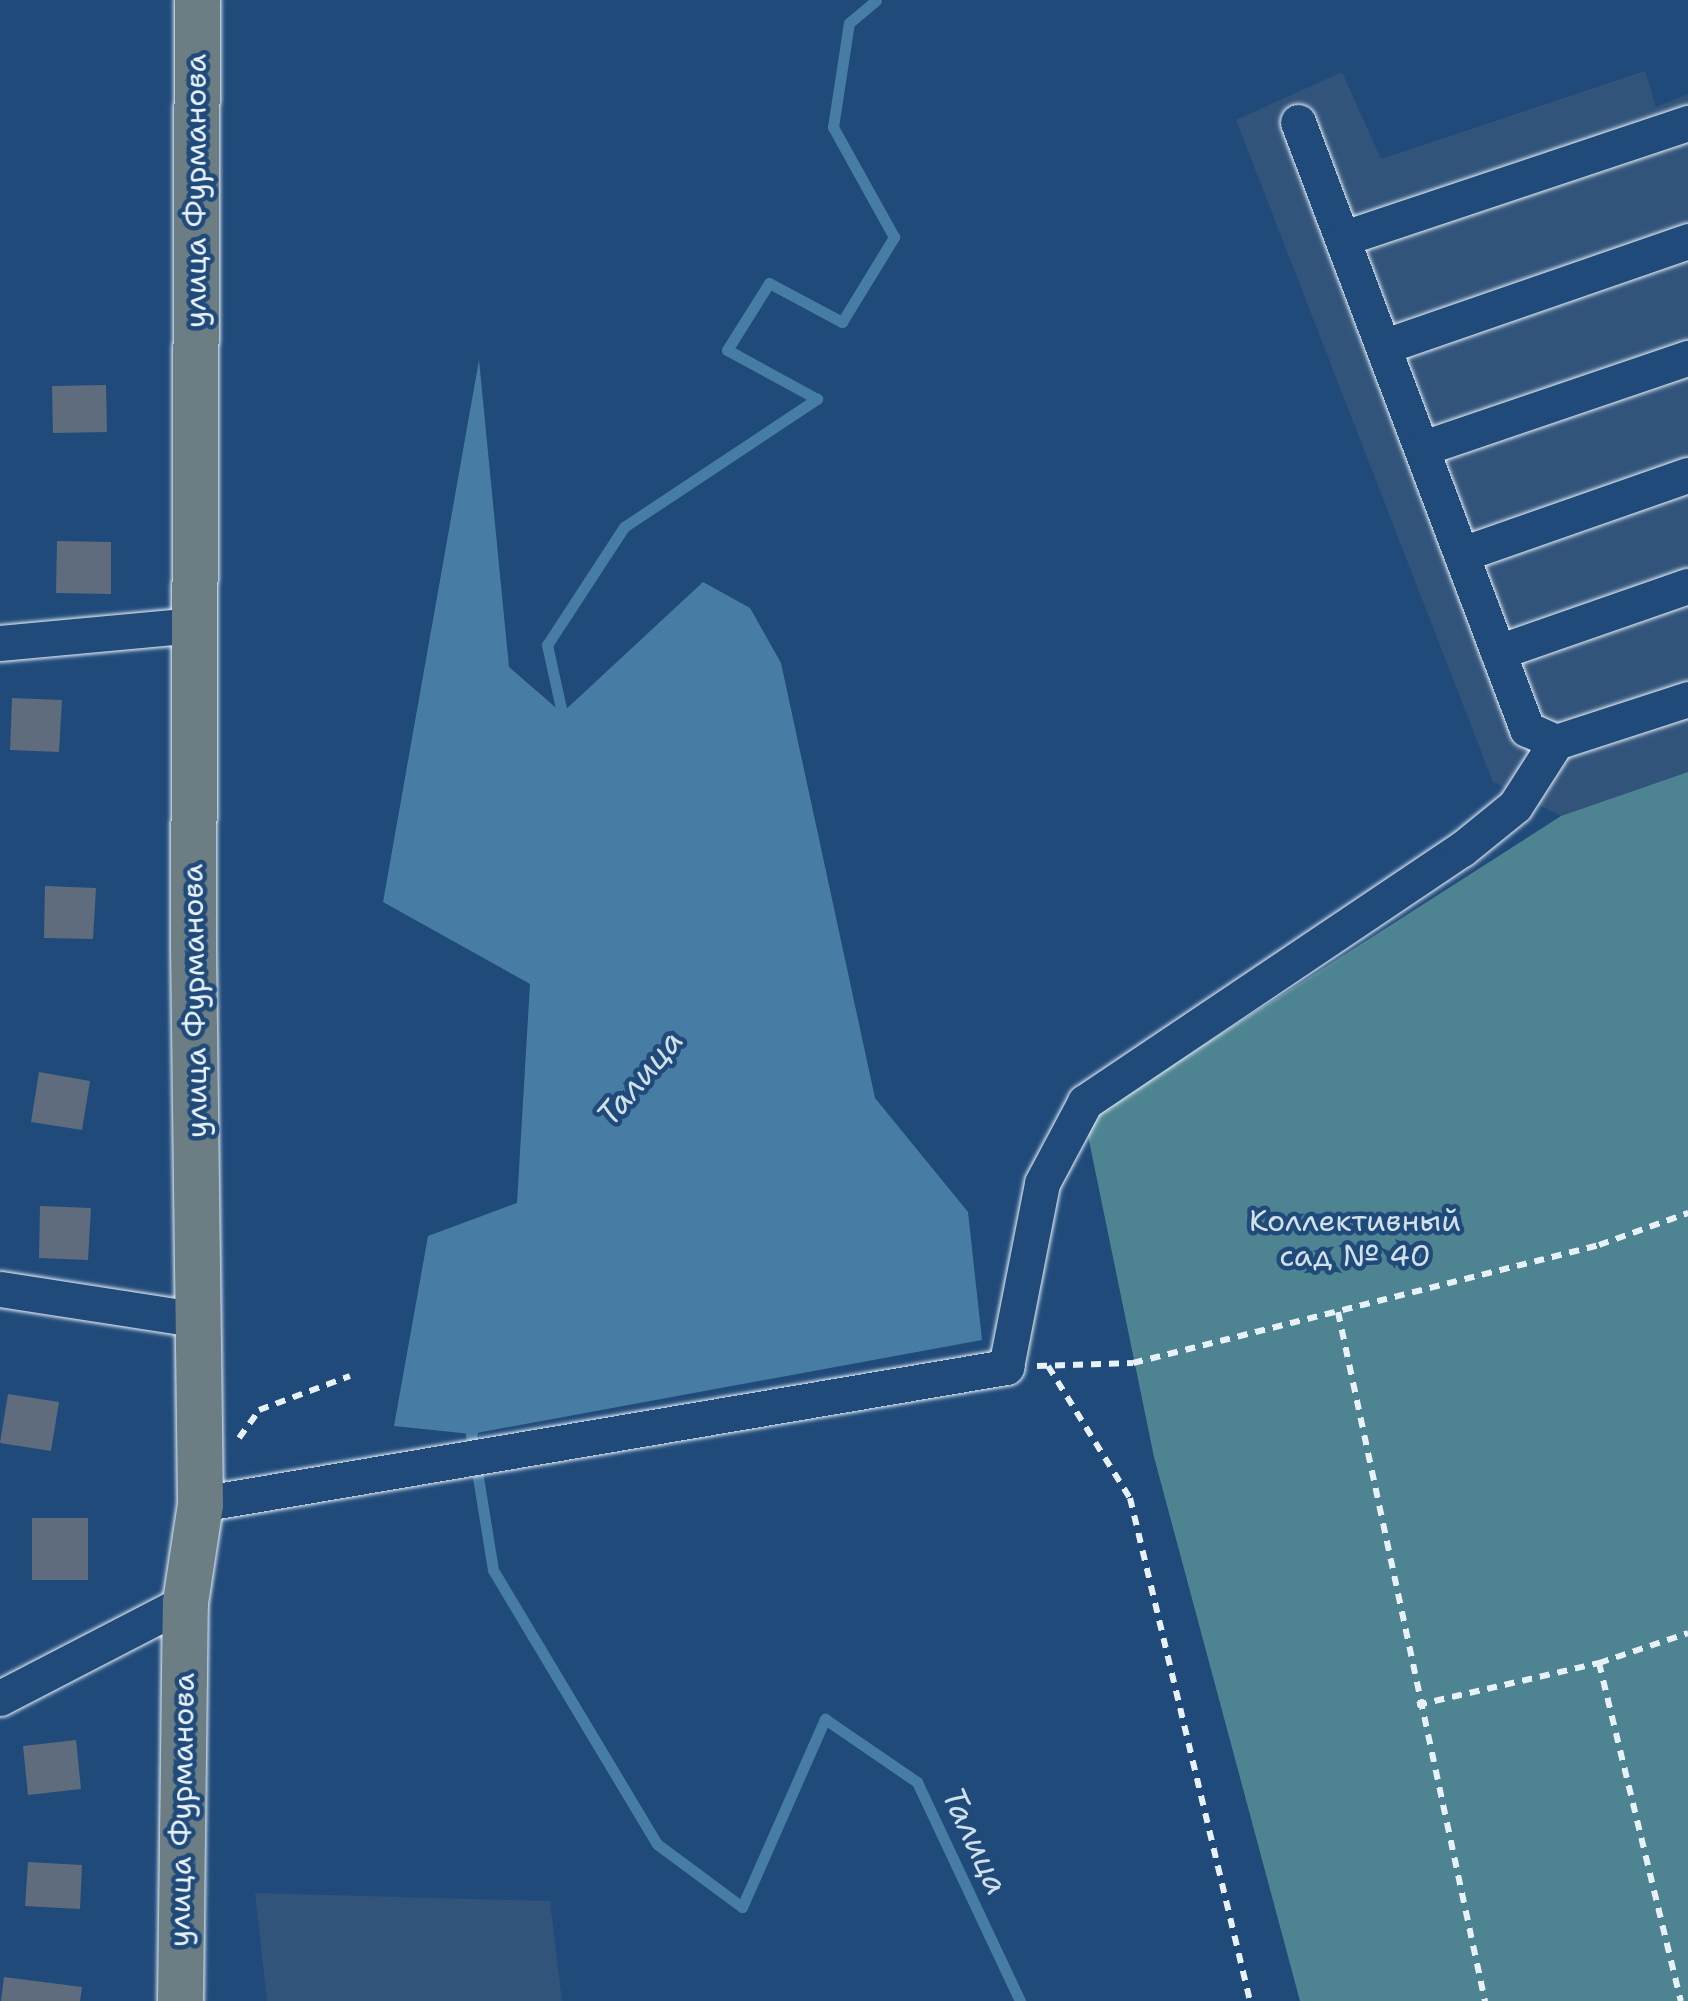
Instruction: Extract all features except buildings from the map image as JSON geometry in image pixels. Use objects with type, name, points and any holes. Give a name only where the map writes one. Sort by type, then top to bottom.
[{"type":"main road","name":"улица Фурманова","points":[[180,2001],[185,1602],[200,1504],[193,625],[197,0]]},
{"type":"street","points":[[1298,122],[1527,729],[1556,742]]},
{"type":"street","points":[[1344,238],[1688,123]]},
{"type":"street","points":[[1385,346],[1688,241]]},
{"type":"street","points":[[1422,448],[1688,358]]},
{"type":"street","points":[[1462,554],[1688,475]]},
{"type":"street","points":[[1498,652],[1688,586]]},
{"type":"street","points":[[0,643],[193,625]]},
{"type":"street","points":[[200,1504],[1006,1368],[1042,1184],[1085,1102],[1462,849],[1515,806],[1556,742],[1688,699]]},
{"type":"street","points":[[0,1290],[200,1320]]},
{"type":"street","points":[[0,1698],[185,1602]]},
{"type":"path","points":[[1006,1368],[1133,1362],[1599,1246],[1688,1214]]},
{"type":"path","points":[[1338,1312],[1417,1704],[1486,2001]]},
{"type":"path","points":[[1048,1366],[1130,1498],[1250,2001]]},
{"type":"path","points":[[200,1504],[259,1410],[350,1376]]},
{"type":"path","points":[[1417,1704],[1599,1663],[1688,1633]]},
{"type":"path","points":[[1599,1663],[1680,2001]]},
{"type":"shaded area","points":[[1645,71],[1656,107],[1688,94],[1688,772],[1561,816],[1493,782],[1236,120],[1342,72],[1381,159]]},
{"type":"shaded area","points":[[255,1893],[550,1901],[562,2001],[267,2001]]},
{"type":"green space","name":"Коллективный сад № 40","points":[[1688,772],[1688,2001],[1300,2001],[1154,1457],[1085,1121],[1561,816]]},
{"type":"water","points":[[479,360],[509,667],[562,713],[703,582],[750,608],[781,663],[875,1098],[968,1212],[982,1340],[471,1434],[394,1426],[428,1236],[517,1203],[530,984],[383,902]]},
{"type":"waterway","name":"Талица","points":[[572,723],[562,713],[547,645],[624,527],[817,399],[727,350],[769,283],[842,322],[894,237],[833,127],[849,23],[876,0]]},
{"type":"waterway","name":"Талица","points":[[478,1420],[471,1434],[493,1570],[657,1844],[742,1907],[825,1719],[917,1782],[1020,2001]]}]
